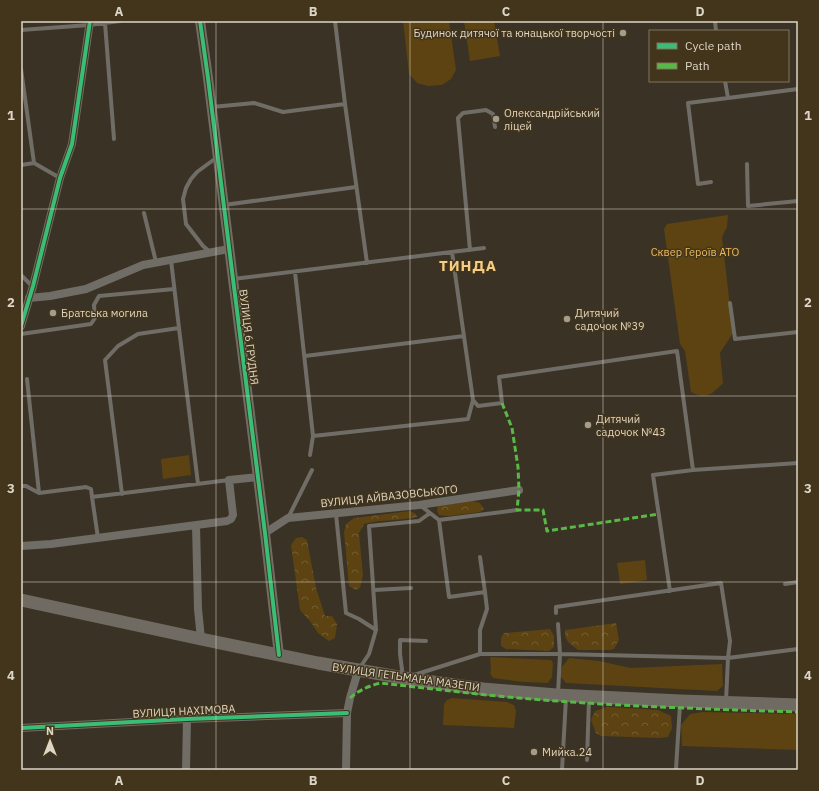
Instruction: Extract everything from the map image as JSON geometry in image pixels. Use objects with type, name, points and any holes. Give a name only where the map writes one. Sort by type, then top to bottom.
[{"type":"highway","name":"ВУЛИЦЯ ГЕТЬМАНА МАЗЕПИ","points":[[21,600],[201,640],[358,671],[483,689],[590,697],[798,705]]},
{"type":"street","name":"ВУЛИЦЯ 6 ГРУДНЯ","points":[[200,21],[212,107],[279,655]]},
{"type":"street","points":[[21,326],[33,286],[60,178],[72,144],[90,23]]},
{"type":"street","points":[[29,298],[86,290],[143,264],[229,249]]},
{"type":"street","points":[[21,546],[51,544],[226,521],[231,519],[233,514],[229,480],[258,477]]},
{"type":"street","name":"ВУЛИЦЯ АЙВАЗОВСЬКОГО","points":[[265,533],[288,518],[420,505],[519,490]]},
{"type":"street","points":[[196,525],[198,610],[201,640]]},
{"type":"street","points":[[346,770],[347,713],[358,671]]},
{"type":"street","name":"ВУЛИЦЯ НАХІМОВА","points":[[21,728],[187,719],[347,713]]},
{"type":"street","points":[[186,770],[187,719]]},
{"type":"lane","points":[[21,30],[120,21]]},
{"type":"lane","points":[[335,21],[367,263]]},
{"type":"lane","points":[[105,23],[114,139]]},
{"type":"lane","points":[[21,70],[34,163]]},
{"type":"lane","points":[[725,82],[728,98]]},
{"type":"lane","points":[[711,182],[698,184],[688,103],[798,89]]},
{"type":"lane","points":[[212,107],[254,103],[283,112],[345,104]]},
{"type":"lane","points":[[470,250],[458,118],[463,113],[486,110],[493,114],[495,127]]},
{"type":"lane","points":[[210,253],[186,224],[183,199],[186,188],[191,179],[218,156]]},
{"type":"lane","points":[[21,165],[34,163],[60,178]]},
{"type":"lane","points":[[747,164],[748,206],[798,200]]},
{"type":"lane","points":[[224,205],[356,187]]},
{"type":"lane","points":[[144,213],[156,262]]},
{"type":"lane","points":[[233,279],[484,248]]},
{"type":"lane","points":[[313,436],[468,419],[473,400],[452,252]]},
{"type":"lane","points":[[171,260],[198,484]]},
{"type":"lane","points":[[295,272],[313,436],[310,455]]},
{"type":"lane","points":[[21,275],[33,286]]},
{"type":"lane","points":[[21,334],[91,324],[95,318],[94,305],[99,296],[174,289]]},
{"type":"lane","points":[[730,303],[735,339],[798,332]]},
{"type":"lane","points":[[122,494],[105,360],[118,346],[138,334],[179,328]]},
{"type":"lane","points":[[305,356],[464,336]]},
{"type":"lane","points":[[473,400],[478,406],[502,403],[499,377],[677,351],[693,470]]},
{"type":"lane","points":[[27,379],[39,493]]},
{"type":"lane","points":[[670,591],[653,475],[693,470],[798,463]]},
{"type":"lane","points":[[288,518],[312,470]]},
{"type":"lane","points":[[92,498],[229,480]]},
{"type":"lane","points":[[21,486],[26,486],[39,493],[86,487],[91,489],[98,538]]},
{"type":"lane","points":[[420,505],[439,520],[449,597],[485,592]]},
{"type":"lane","points":[[439,520],[518,510]]},
{"type":"lane","points":[[336,513],[346,613],[376,630]]},
{"type":"lane","points":[[358,671],[369,654],[376,630],[369,526],[419,521],[430,513]]},
{"type":"lane","points":[[480,557],[487,609],[480,630],[480,654]]},
{"type":"lane","points":[[785,584],[798,582]]},
{"type":"lane","points":[[556,613],[556,607],[721,583],[730,641],[726,703]]},
{"type":"lane","points":[[374,590],[411,588]]},
{"type":"lane","points":[[558,624],[562,695],[562,770]]},
{"type":"lane","points":[[426,641],[400,640],[400,654],[404,678],[480,654],[560,654],[728,658],[798,649]]},
{"type":"lane","points":[[587,760],[590,697]]},
{"type":"lane","points":[[676,769],[680,701]]},
{"type":"green space","points":[[403,21],[449,21],[456,70],[451,79],[442,85],[428,86],[417,83],[409,74]]},
{"type":"green space","points":[[464,21],[494,21],[500,56],[470,61]]},
{"type":"green space","name":"Сквер Героїв АТО","points":[[728,215],[727,227],[722,237],[733,333],[720,353],[723,383],[709,395],[701,396],[691,392],[685,351],[680,344],[664,229],[667,224]]},
{"type":"green space","points":[[189,455],[191,475],[163,479],[161,459]]},
{"type":"green space","points":[[472,501],[480,503],[484,509],[480,512],[448,516],[439,515],[437,511],[438,506]]},
{"type":"green space","points":[[410,511],[416,514],[417,517],[377,521],[364,524],[359,533],[363,575],[360,588],[356,590],[349,586],[344,532],[346,524],[354,518]]},
{"type":"green space","points":[[302,537],[307,540],[316,588],[325,616],[332,616],[337,624],[335,638],[329,641],[318,633],[300,610],[291,545],[296,538]]},
{"type":"green space","points":[[645,560],[647,580],[620,584],[617,563]]},
{"type":"green space","points":[[616,623],[619,640],[614,649],[578,650],[568,642],[565,636],[565,630]]},
{"type":"green space","points":[[550,629],[554,636],[554,647],[549,651],[506,649],[501,646],[501,638],[504,633]]},
{"type":"green space","points":[[490,657],[551,660],[553,663],[552,677],[548,683],[493,678],[490,673]]},
{"type":"green space","points":[[569,658],[599,661],[631,668],[722,664],[723,686],[717,691],[566,683],[560,676],[562,667]]},
{"type":"green space","points":[[452,698],[507,702],[514,705],[516,711],[514,728],[443,725],[444,704],[447,700]]},
{"type":"green space","points":[[608,707],[658,710],[671,716],[672,728],[668,737],[601,736],[596,733],[591,720],[595,711]]},
{"type":"green space","points":[[703,712],[798,714],[798,750],[682,746],[681,725],[690,714]]},
{"type":"marked path","points":[[502,403],[512,428],[518,467],[519,490],[517,510],[543,510],[547,531],[659,514]]},
{"type":"marked path","points":[[350,698],[364,689],[380,683],[484,695],[554,701],[658,707],[798,712]]},
{"type":"cycle path","points":[[21,326],[33,286],[60,178],[72,144],[90,21]]},
{"type":"cycle path","points":[[200,21],[279,655]]},
{"type":"cycle path","points":[[21,728],[187,719],[347,713]]},
{"type":"place","name":"Будинок дитячої та юнацької творчості","points":[[623,33]]},
{"type":"place","name":"Олександрійський ліцей","points":[[496,119]]},
{"type":"place","name":"Братська могила","points":[[53,313]]},
{"type":"place","name":"Дитячий садочок №39","points":[[567,319]]},
{"type":"place","name":"Дитячий садочок №43","points":[[588,425]]},
{"type":"place","name":"Мийка.24","points":[[534,752]]},
{"type":"district","name":"ТИНДА","points":[[468,265]]}]
